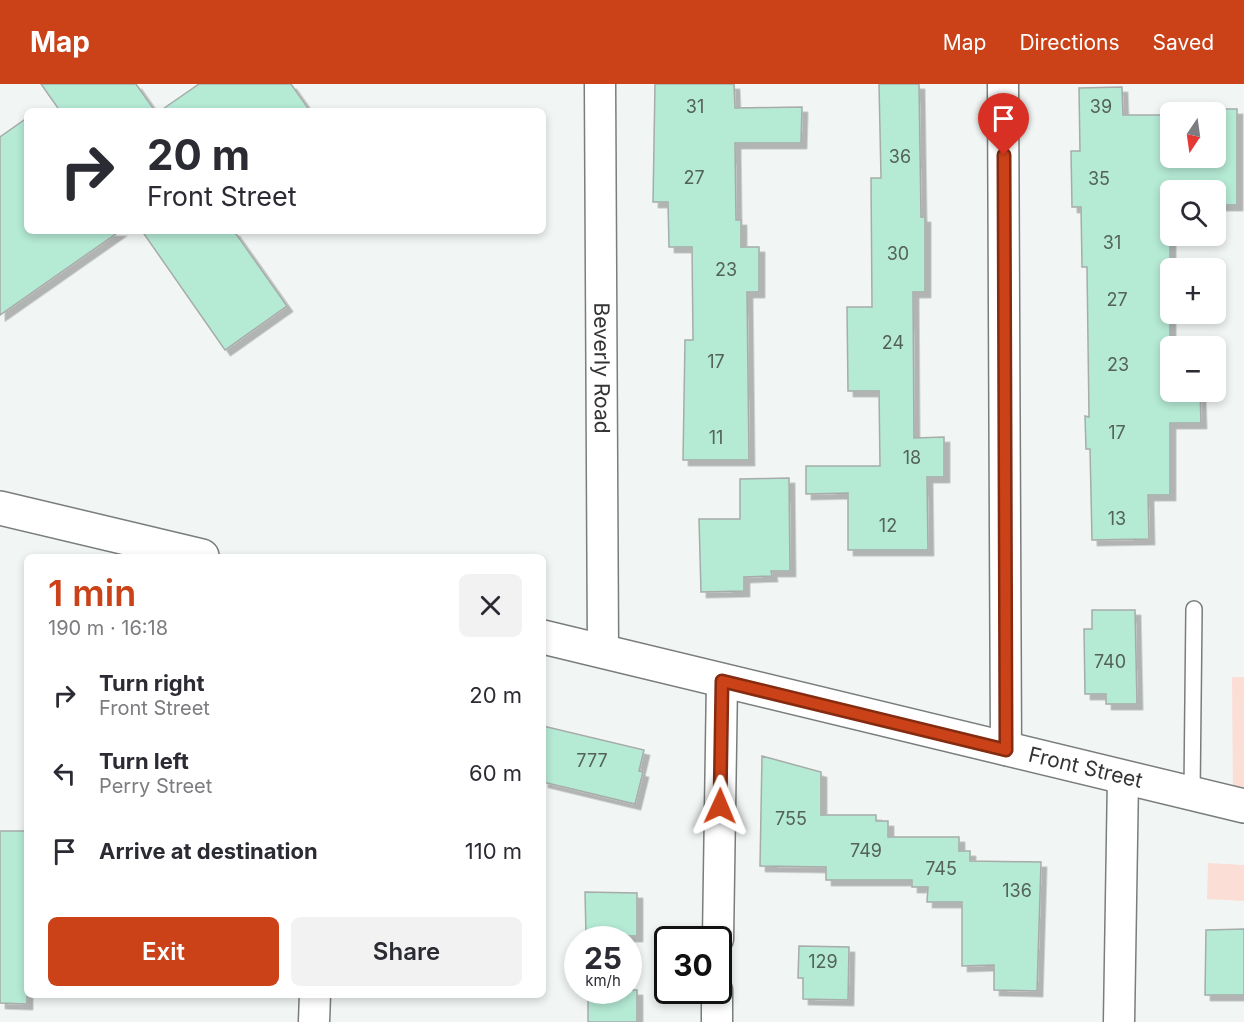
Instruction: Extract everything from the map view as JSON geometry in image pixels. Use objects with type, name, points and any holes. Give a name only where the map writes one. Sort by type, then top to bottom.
[{"type":"main road","points":[[0,508],[194,554]]},
{"type":"main road","name":"Front Street","points":[[546,638],[1244,806]]},
{"type":"street","name":"Beverly Road","points":[[600,84],[603,651]]},
{"type":"street","points":[[1003,84],[1006,750]]},
{"type":"street","points":[[718,926],[722,681]]},
{"type":"street","points":[[1119,1022],[1123,778]]},
{"type":"street","points":[[314,1022],[315,998]]},
{"type":"street","points":[[717,1004],[717,1022]]},
{"type":"lane","points":[[1192,793],[1194,609]]},
{"type":"shaded area","points":[[1232,677],[1244,677],[1244,806],[1233,803]]},
{"type":"shaded area","points":[[1208,863],[1244,865],[1244,901],[1207,899]]},
{"type":"building","points":[[41,84],[136,84],[153,108],[58,108]]},
{"type":"building","points":[[199,84],[291,84],[308,108],[164,108]]},
{"type":"building","points":[[655,84],[734,84],[735,108],[802,107],[801,143],[735,143],[736,220],[741,220],[741,247],[759,247],[759,292],[747,292],[749,460],[683,460],[685,340],[693,340],[692,247],[669,247],[668,202],[653,202]]},
{"type":"building","points":[[879,84],[919,84],[921,217],[925,217],[925,292],[913,292],[914,438],[944,437],[944,477],[927,477],[928,550],[848,550],[848,493],[806,494],[806,466],[880,466],[879,391],[848,391],[847,307],[872,307],[871,178],[881,178]]},
{"type":"building","points":[[1122,87],[1123,115],[1160,115],[1160,168],[1226,168],[1226,109],[1237,109],[1237,205],[1226,205],[1226,180],[1160,180],[1160,246],[1170,246],[1170,258],[1160,258],[1160,324],[1170,324],[1170,336],[1160,336],[1160,402],[1200,402],[1201,423],[1170,423],[1170,495],[1148,495],[1149,539],[1092,540],[1090,449],[1086,449],[1085,416],[1089,417],[1087,267],[1082,267],[1081,207],[1072,207],[1071,151],[1080,151],[1079,88]]},
{"type":"building","points":[[24,120],[24,234],[116,234],[0,315],[0,137]]},
{"type":"building","points":[[144,234],[236,234],[287,306],[225,350]]},
{"type":"building","points":[[789,478],[790,571],[771,571],[772,576],[744,577],[744,591],[701,592],[699,519],[740,519],[740,479]]},
{"type":"building","points":[[1092,610],[1135,610],[1137,704],[1106,704],[1106,694],[1085,694],[1084,629],[1092,629]]},
{"type":"building","points":[[546,727],[644,750],[639,771],[643,772],[635,804],[546,783]]},
{"type":"building","points":[[762,756],[821,772],[821,815],[876,815],[876,821],[888,821],[888,837],[959,837],[959,851],[970,851],[970,861],[1041,862],[1037,991],[994,990],[994,965],[962,966],[962,902],[927,902],[928,887],[912,887],[912,880],[826,880],[826,867],[760,866]]},
{"type":"building","points":[[0,831],[24,831],[24,998],[27,998],[27,1004],[0,1003]]},
{"type":"building","points":[[585,892],[637,893],[637,926],[586,926]]},
{"type":"building","points":[[1244,929],[1244,995],[1205,995],[1206,930]]},
{"type":"building","points":[[799,946],[849,947],[848,1000],[803,999],[803,978],[798,978]]},
{"type":"building","points":[[588,1004],[637,1004],[637,1022],[588,1022]]},
{"type":"route","points":[[720,806],[722,681],[1006,750],[1004,155]]}]
